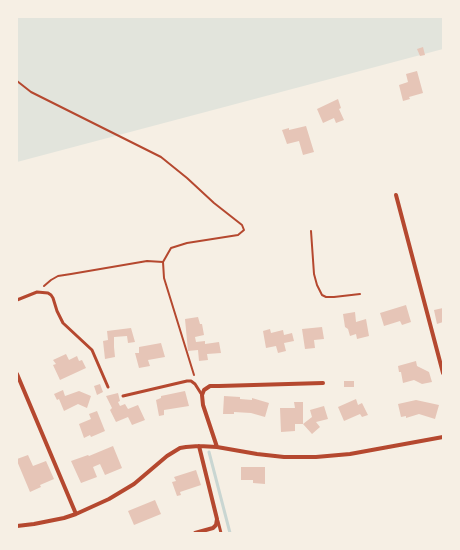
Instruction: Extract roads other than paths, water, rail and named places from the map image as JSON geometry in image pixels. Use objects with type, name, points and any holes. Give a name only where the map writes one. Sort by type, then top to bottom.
[{"type":"street","points":[[396,194],[443,373]]},
{"type":"street","points":[[17,374],[76,514]]},
{"type":"street","points":[[217,448],[203,405],[203,392],[210,386],[323,384]]},
{"type":"street","points":[[17,526],[55,520],[76,514],[119,494],[142,478],[167,456],[180,448],[199,446],[284,457],[316,457],[350,454],[443,437]]},
{"type":"street","points":[[195,533],[213,528],[216,525],[217,519],[199,446]]},
{"type":"lane","points":[[17,300],[37,292],[48,293],[51,295],[56,311],[63,323],[92,350],[108,387]]},
{"type":"lane","points":[[123,396],[187,381],[191,381],[203,392]]},
{"type":"lane","points":[[217,519],[221,533]]},
{"type":"waterway","points":[[209,452],[230,533]]}]
